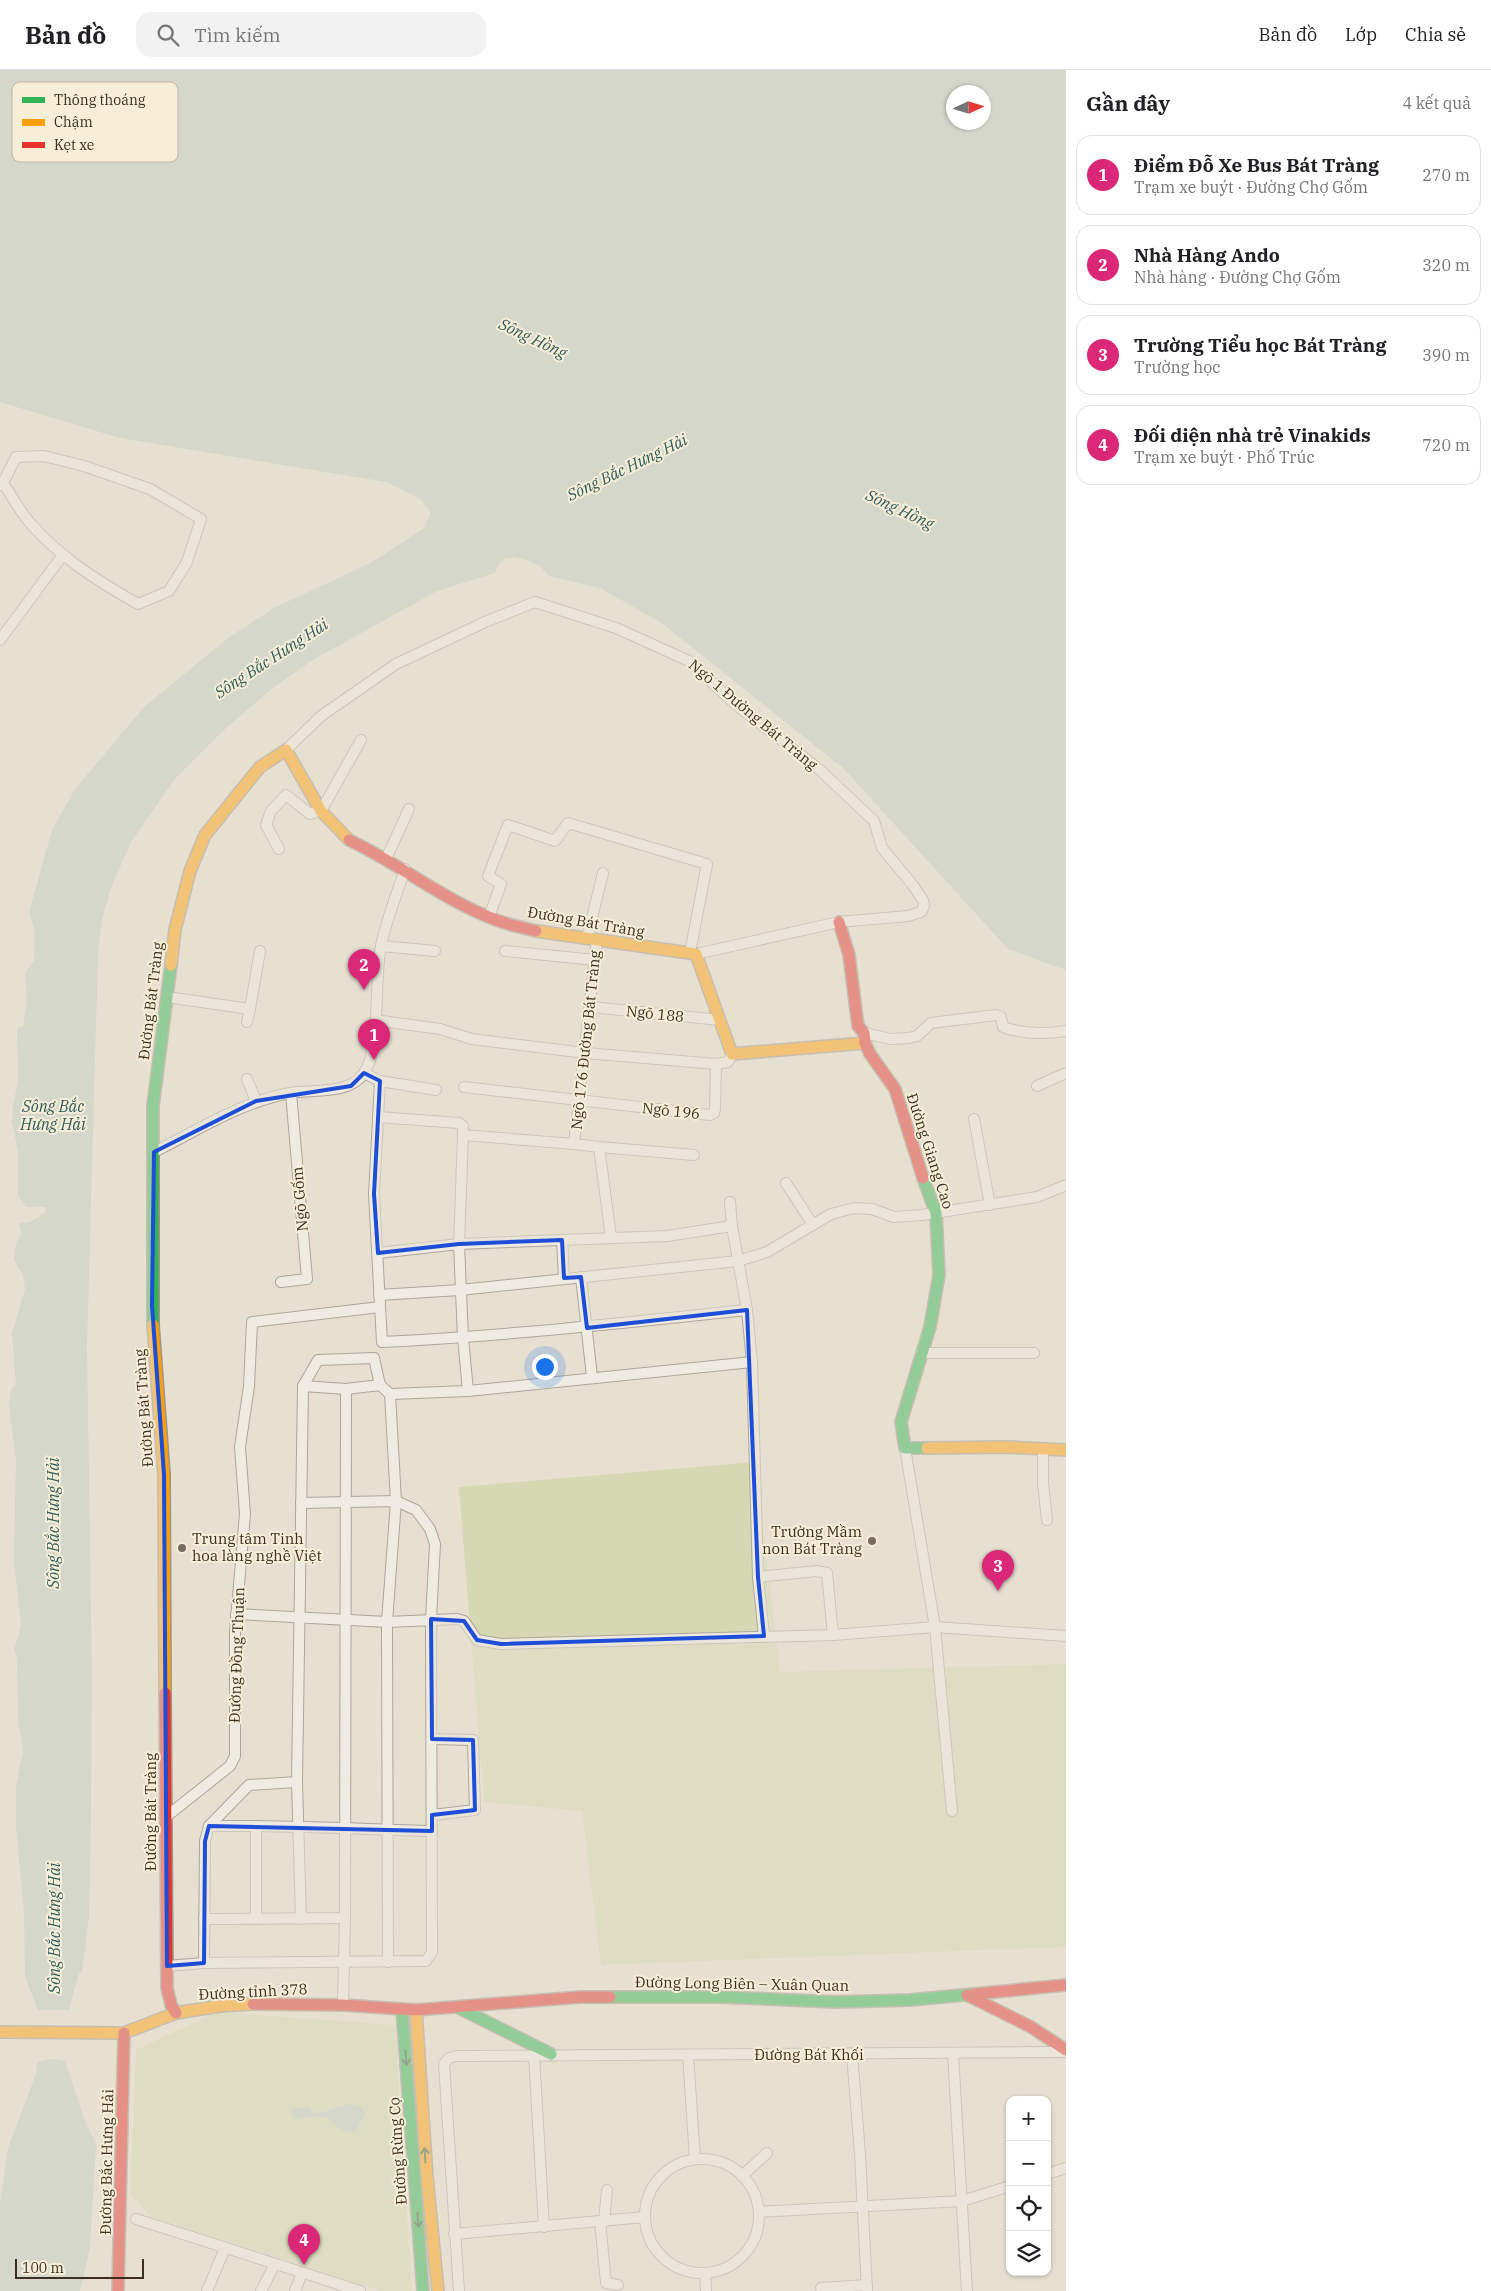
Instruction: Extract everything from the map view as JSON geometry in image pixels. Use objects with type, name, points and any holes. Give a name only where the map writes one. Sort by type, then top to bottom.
[{"type":"street","points":[[44,456],[84,466],[150,489],[201,519],[187,562],[169,592],[138,604],[87,574],[62,556],[30,523],[2,484],[16,457],[44,456]]},
{"type":"street","points":[[0,640],[62,556]]},
{"type":"street","name":"Ngõ 1 Đường Bát Tràng","points":[[286,750],[321,716],[396,664],[535,602],[616,628],[689,661],[734,703],[820,770],[874,821],[882,848],[912,884],[924,906],[921,912],[908,916],[839,922]]},
{"type":"street","points":[[279,849],[266,825],[271,811],[286,794],[310,814],[320,811],[361,740]]},
{"type":"street","name":"Đường Bát Tràng","points":[[176,2013],[169,1998],[166,1966],[167,1816],[164,1474],[152,1305],[153,1106],[175,930],[190,870],[205,835],[260,767],[286,750],[320,811],[349,840],[405,869],[450,897],[489,916],[543,933],[693,953]]},
{"type":"street","points":[[386,859],[409,809]]},
{"type":"street","points":[[375,1020],[440,1029],[472,1039],[585,1053],[716,1064],[728,1062],[732,1054],[693,953],[707,864],[568,823],[556,841],[508,825],[488,876],[501,884],[489,916]]},
{"type":"street","points":[[154,1152],[256,1101],[291,1093],[350,1086],[364,1073],[370,1057],[375,1020],[381,946],[405,869]]},
{"type":"street","name":"Ngõ 176 Đường Bát Tràng","points":[[603,873],[592,939],[595,960],[591,1007],[574,1144],[599,1147],[612,1236]]},
{"type":"street","points":[[693,953],[839,922]]},
{"type":"street","name":"Đường Giang Cao","points":[[839,922],[849,955],[858,1026],[895,1089],[907,1132],[936,1213],[939,1275],[930,1327],[901,1422],[906,1448]]},
{"type":"street","points":[[381,946],[435,952]]},
{"type":"street","points":[[247,1022],[260,951]]},
{"type":"street","points":[[505,951],[595,960]]},
{"type":"street","points":[[166,997],[250,1008]]},
{"type":"street","name":"Ngõ 188","points":[[591,1007],[720,1020]]},
{"type":"street","points":[[732,1054],[864,1038],[909,1038],[916,1036],[931,1023],[996,1015],[1001,1017],[1003,1028],[1012,1031],[1066,1032]]},
{"type":"street","name":"Ngõ 196","points":[[579,1101],[710,1115],[716,1109],[716,1064]]},
{"type":"street","points":[[364,1073],[380,1081],[436,1090]]},
{"type":"street","points":[[1037,1086],[1066,1073]]},
{"type":"street","points":[[247,1079],[256,1101]]},
{"type":"street","points":[[380,1081],[374,1194],[382,1342],[374,1358],[380,1386],[390,1394],[468,1391],[752,1362]]},
{"type":"street","points":[[464,1087],[579,1101]]},
{"type":"street","name":"Ngõ Gốm","points":[[281,1282],[307,1279],[291,1093]]},
{"type":"street","points":[[378,1118],[459,1123],[463,1126],[459,1244],[460,1290],[468,1391]]},
{"type":"street","points":[[974,1119],[990,1205]]},
{"type":"street","points":[[463,1135],[574,1144]]},
{"type":"street","points":[[599,1147],[694,1155]]},
{"type":"street","points":[[786,1183],[813,1225]]},
{"type":"street","points":[[379,1295],[460,1290],[738,1261],[766,1252],[831,1214],[854,1208],[872,1209],[894,1216],[936,1213],[1037,1197],[1066,1185]]},
{"type":"street","points":[[730,1202],[732,1226],[747,1310],[752,1362],[758,1577],[764,1636]]},
{"type":"street","points":[[378,1253],[459,1244],[612,1236],[667,1236],[732,1226]]},
{"type":"street","points":[[562,1240],[564,1278]]},
{"type":"street","points":[[581,1277],[592,1377]]},
{"type":"street","name":"Đường Đồng Thuận","points":[[167,1816],[233,1763],[236,1614],[245,1514],[240,1447],[250,1386],[252,1322],[380,1307]]},
{"type":"street","points":[[382,1342],[463,1338],[587,1328],[747,1310]]},
{"type":"street","points":[[921,1353],[1034,1353]]},
{"type":"street","points":[[301,1919],[297,1782],[303,1386],[318,1360],[374,1358]]},
{"type":"street","points":[[303,1386],[346,1389],[380,1386]]},
{"type":"street","points":[[343,2005],[346,1389]]},
{"type":"street","points":[[388,1962],[386,1830],[387,1622],[396,1500],[390,1394]]},
{"type":"street","points":[[952,1811],[935,1627],[906,1448],[1006,1447],[1066,1450]]},
{"type":"street","points":[[1043,1450],[1043,1483],[1047,1520]]},
{"type":"street","points":[[166,1966],[204,1963],[426,1962],[432,1952],[431,1619],[435,1544],[432,1534],[416,1510],[396,1500],[301,1503]]},
{"type":"street","points":[[758,1577],[817,1571],[827,1573],[833,1634]]},
{"type":"street","points":[[236,1614],[387,1622],[457,1619],[464,1621],[477,1640],[501,1644],[833,1634],[935,1627],[1066,1636]]},
{"type":"street","points":[[432,1739],[473,1740],[475,1810],[432,1815]]},
{"type":"street","points":[[204,1963],[205,1841],[209,1826],[249,1785],[297,1782]]},
{"type":"street","points":[[209,1826],[298,1825],[344,1829],[432,1830]]},
{"type":"street","points":[[256,1826],[256,1919]]},
{"type":"street","points":[[204,1919],[344,1918]]},
{"type":"street","name":"Đường Long Biên – Xuân Quan","points":[[402,2009],[416,2010],[580,1997],[722,1997],[836,2002],[910,2000],[1066,1985]]},
{"type":"street","points":[[967,1995],[1031,2027],[1066,2051]]},
{"type":"street","name":"Đường tỉnh 378","points":[[0,2032],[124,2033],[176,2013],[230,2005],[276,2003],[402,2009]]},
{"type":"street","points":[[457,2006],[551,2054]]},
{"type":"street","name":"Đường Rừng Cọ","points":[[402,2009],[423,2291]]},
{"type":"street","name":"Đường Rừng Cọ","points":[[416,2010],[427,2177],[438,2291]]},
{"type":"street","name":"Đường Bắc Hưng Hải","points":[[118,2291],[124,2033]]},
{"type":"street","name":"Đường Bát Khối","points":[[454,2234],[444,2064],[449,2058],[457,2056],[551,2054],[952,2054],[1066,2051]]},
{"type":"street","points":[[821,2288],[867,2288],[852,2054]]},
{"type":"street","points":[[952,2054],[967,2291]]},
{"type":"street","points":[[534,2055],[544,2227]]},
{"type":"street","points":[[688,2055],[695,2159]]},
{"type":"street","points":[[742,2176],[767,2153]]},
{"type":"street","points":[[695,2159],[712,2160],[728,2166],[742,2176],[753,2193],[759,2212],[757,2230],[750,2247],[738,2260],[722,2270],[705,2273],[690,2272],[675,2267],[663,2258],[647,2232],[645,2217],[647,2200],[654,2185],[665,2172],[679,2164],[695,2159]]},
{"type":"street","points":[[1051,2173],[1066,2168]]},
{"type":"street","points":[[759,2212],[962,2200],[1006,2187]]},
{"type":"street","points":[[606,2190],[602,2222],[606,2283],[618,2285]]},
{"type":"street","points":[[459,2291],[454,2234],[645,2217]]},
{"type":"street","points":[[136,2218],[302,2273],[341,2288],[360,2291]]},
{"type":"street","points":[[207,2291],[225,2248]]},
{"type":"street","points":[[261,2291],[275,2264]]},
{"type":"street","points":[[294,2291],[302,2273]]},
{"type":"street","points":[[705,2273],[706,2291]]},
{"type":"highlighted area","points":[[364,1073],[380,1081],[374,1194],[378,1253],[459,1244],[562,1240],[564,1278],[581,1277],[587,1328],[747,1310],[758,1577],[764,1636],[501,1644],[477,1640],[464,1621],[431,1619],[432,1739],[473,1740],[475,1810],[432,1815],[432,1831],[209,1826],[205,1841],[204,1963],[167,1966],[164,1475],[152,1305],[154,1152],[256,1101],[351,1086]]},
{"type":"green space","points":[[755,1462],[780,1672],[1066,1664],[1066,1947],[601,1965],[582,1811],[484,1802],[459,1487]]},
{"type":"green space","points":[[216,2012],[395,2025],[412,2291],[380,2291],[149,2216],[130,2193],[136,2050]]},
{"type":"water","points":[[0,70],[1066,70],[1066,970],[1008,949],[843,768],[660,622],[600,588],[549,576],[541,567],[530,561],[515,557],[505,558],[498,565],[495,573],[437,591],[311,661],[273,688],[224,730],[175,779],[131,842],[110,890],[102,920],[98,953],[87,1347],[92,1676],[89,1917],[82,1973],[79,1972],[69,2010],[38,2010],[25,1977],[24,1913],[16,1827],[16,1788],[23,1751],[18,1718],[17,1659],[14,1650],[21,1627],[14,1560],[16,1461],[9,1406],[11,1389],[16,1384],[12,1334],[25,1289],[23,1275],[14,1260],[16,1243],[21,1234],[19,1223],[29,1222],[45,1213],[45,1207],[26,1207],[18,1195],[18,1152],[12,1121],[13,1105],[18,1083],[17,1029],[23,1025],[27,1001],[25,973],[34,961],[35,932],[29,912],[52,830],[75,789],[144,707],[228,638],[274,608],[372,562],[423,529],[430,516],[430,511],[419,498],[386,482],[120,438],[0,402]]},
{"type":"water","points":[[52,2059],[65,2061],[86,2124],[96,2144],[90,2248],[80,2291],[0,2291],[0,2205],[8,2148],[36,2074],[37,2062]]},
{"type":"water","points":[[352,2104],[362,2107],[365,2114],[356,2131],[351,2132],[343,2130],[327,2117],[309,2117],[296,2120],[292,2116],[292,2109],[308,2107],[313,2113],[318,2113]]},
{"type":"traffic: fast","points":[[153,1325],[153,1106],[171,965]]},
{"type":"traffic: fast","points":[[923,1178],[936,1213],[939,1275],[930,1327],[901,1422],[905,1448],[927,1448]]},
{"type":"traffic: fast","points":[[610,1997],[722,1997],[836,2002],[910,2000],[974,1994]]},
{"type":"traffic: fast","points":[[457,2007],[551,2054]]},
{"type":"traffic: fast","points":[[402,2009],[423,2291]]},
{"type":"traffic: slow","points":[[171,965],[175,930],[190,871],[205,835],[260,767],[286,750],[321,811],[349,840]]},
{"type":"traffic: slow","points":[[536,931],[696,954],[732,1054],[865,1043]]},
{"type":"traffic: slow","points":[[153,1325],[164,1475],[165,1693]]},
{"type":"traffic: slow","points":[[927,1448],[1007,1447],[1066,1450]]},
{"type":"traffic: slow","points":[[0,2032],[124,2033],[176,2013],[220,2006],[253,2004]]},
{"type":"traffic: slow","points":[[416,2010],[427,2177],[438,2291]]},
{"type":"traffic: jam","points":[[349,840],[460,904],[503,922],[536,931]]},
{"type":"traffic: jam","points":[[839,922],[849,955],[858,1026],[864,1033],[865,1043],[870,1054],[895,1089],[923,1178]]},
{"type":"traffic: jam","points":[[165,1693],[167,1988],[171,2005],[176,2013]]},
{"type":"traffic: jam","points":[[974,1994],[1066,1985]]},
{"type":"traffic: jam","points":[[967,1995],[1031,2027],[1066,2050]]},
{"type":"traffic: jam","points":[[253,2004],[343,2005],[416,2010],[580,1997],[610,1997]]},
{"type":"traffic: jam","points":[[118,2291],[124,2033]]},
{"type":"place","name":"Nhà Hàng Ando","points":[[364,990]]},
{"type":"place","name":"Điểm Đỗ Xe Bus Bát Tràng","points":[[374,1060]]},
{"type":"place","name":"Trường Mầm non Bát Tràng","points":[[872,1541]]},
{"type":"place","name":"Trung tâm Tinh hoa làng nghề Việt","points":[[182,1548]]},
{"type":"place","name":"Trường Tiểu học Bát Tràng","points":[[998,1591]]},
{"type":"place","name":"Đối diện nhà trẻ Vinakids","points":[[304,2265]]},
{"type":"water label","name":"Sông Hồng","points":[[533,338]]},
{"type":"water label","name":"Sông Bắc Hưng Hải","points":[[627,467]]},
{"type":"water label","name":"Sông Hồng","points":[[900,509]]},
{"type":"water label","name":"Sông Bắc Hưng Hải","points":[[271,658]]},
{"type":"water label","name":"Sông Bắc Hưng Hải","points":[[53,1115]]},
{"type":"water label","name":"Sông Bắc Hưng Hải","points":[[53,1523]]},
{"type":"water label","name":"Sông Bắc Hưng Hải","points":[[54,1928]]}]
